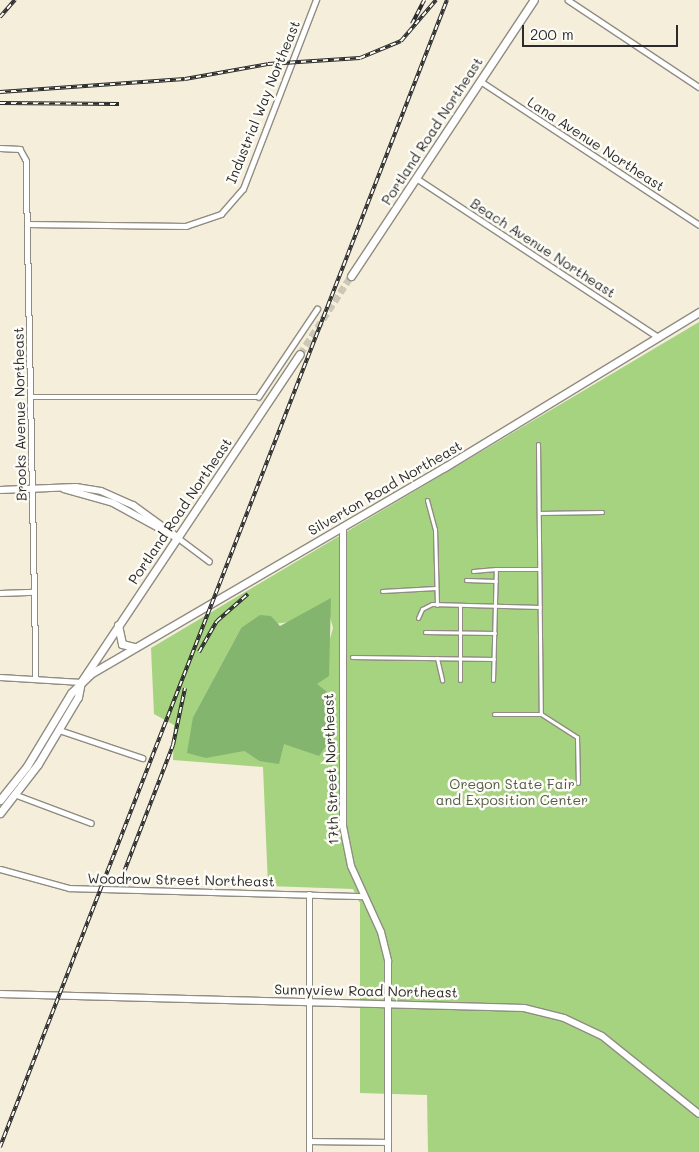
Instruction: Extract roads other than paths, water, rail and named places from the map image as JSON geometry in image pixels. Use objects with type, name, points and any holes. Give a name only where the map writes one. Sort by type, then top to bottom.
[{"type":"main road","name":"Portland Road Northeast","points":[[351,276],[534,0]]},
{"type":"main road","name":"Silverton Road Northeast","points":[[81,682],[137,647],[343,528],[699,312]]},
{"type":"main road","name":"Portland Road Northeast","points":[[81,682],[300,354]]},
{"type":"main road","points":[[0,490],[85,487],[114,495],[177,537]]},
{"type":"main road","name":"17th Street Northeast","points":[[343,528],[343,819],[348,854],[384,945],[390,1004],[388,1152]]},
{"type":"main road","points":[[118,625],[122,644],[137,647]]},
{"type":"main road","points":[[0,813],[16,796],[59,730],[81,682]]},
{"type":"main road","points":[[0,800],[9,790],[81,682]]},
{"type":"main road","name":"Sunnyview Road Northeast","points":[[0,994],[512,1007],[564,1018],[620,1048],[699,1114]]},
{"type":"street","name":"Industrial Way Northeast","points":[[27,224],[186,226],[210,220],[226,210],[243,189],[316,0]]},
{"type":"street","points":[[568,0],[699,87]]},
{"type":"street","name":"Lana Avenue Northeast","points":[[480,81],[699,225]]},
{"type":"street","name":"Brooks Avenue Northeast","points":[[0,148],[23,152],[27,224],[36,676]]},
{"type":"street","name":"Beach Avenue Northeast","points":[[416,178],[658,337]]},
{"type":"street","points":[[30,397],[258,398],[316,310]]},
{"type":"street","points":[[538,444],[541,714]]},
{"type":"street","points":[[427,500],[435,529],[437,604]]},
{"type":"street","points":[[539,513],[602,512]]},
{"type":"street","points":[[177,537],[209,561]]},
{"type":"street","points":[[493,680],[496,569]]},
{"type":"street","points":[[473,571],[539,569]]},
{"type":"street","points":[[466,580],[496,581]]},
{"type":"street","points":[[382,591],[436,588]]},
{"type":"street","points":[[0,593],[34,592]]},
{"type":"street","points":[[418,618],[422,609],[437,604],[540,607]]},
{"type":"street","points":[[460,605],[460,680]]},
{"type":"street","points":[[425,632],[495,633]]},
{"type":"street","points":[[352,657],[494,659]]},
{"type":"street","points":[[437,658],[442,680]]},
{"type":"street","points":[[0,677],[36,676],[81,682]]},
{"type":"street","points":[[494,714],[541,714],[577,738],[578,783]]},
{"type":"street","points":[[59,730],[142,758]]},
{"type":"street","points":[[9,790],[16,796],[91,823]]},
{"type":"street","name":"Woodrow Street Northeast","points":[[0,869],[69,888],[364,896]]},
{"type":"street","points":[[309,894],[309,1152]]},
{"type":"street","points":[[309,1141],[388,1142]]},
{"type":"tunnel","points":[[300,354],[351,276]]},
{"type":"railway","points":[[0,17],[15,0]]},
{"type":"railway","points":[[412,24],[424,0]]},
{"type":"railway","points":[[0,92],[185,79],[268,64],[360,58],[401,41],[436,0]]},
{"type":"railway","points":[[0,1147],[447,0]]},
{"type":"railway","points":[[0,103],[119,104]]},
{"type":"railway","points":[[199,652],[217,621],[248,594]]},
{"type":"railway","points":[[124,872],[173,745],[185,688]]},
{"type":"park label","name":"Oregon State Fair and Exposition Center","points":[[512,792]]}]
